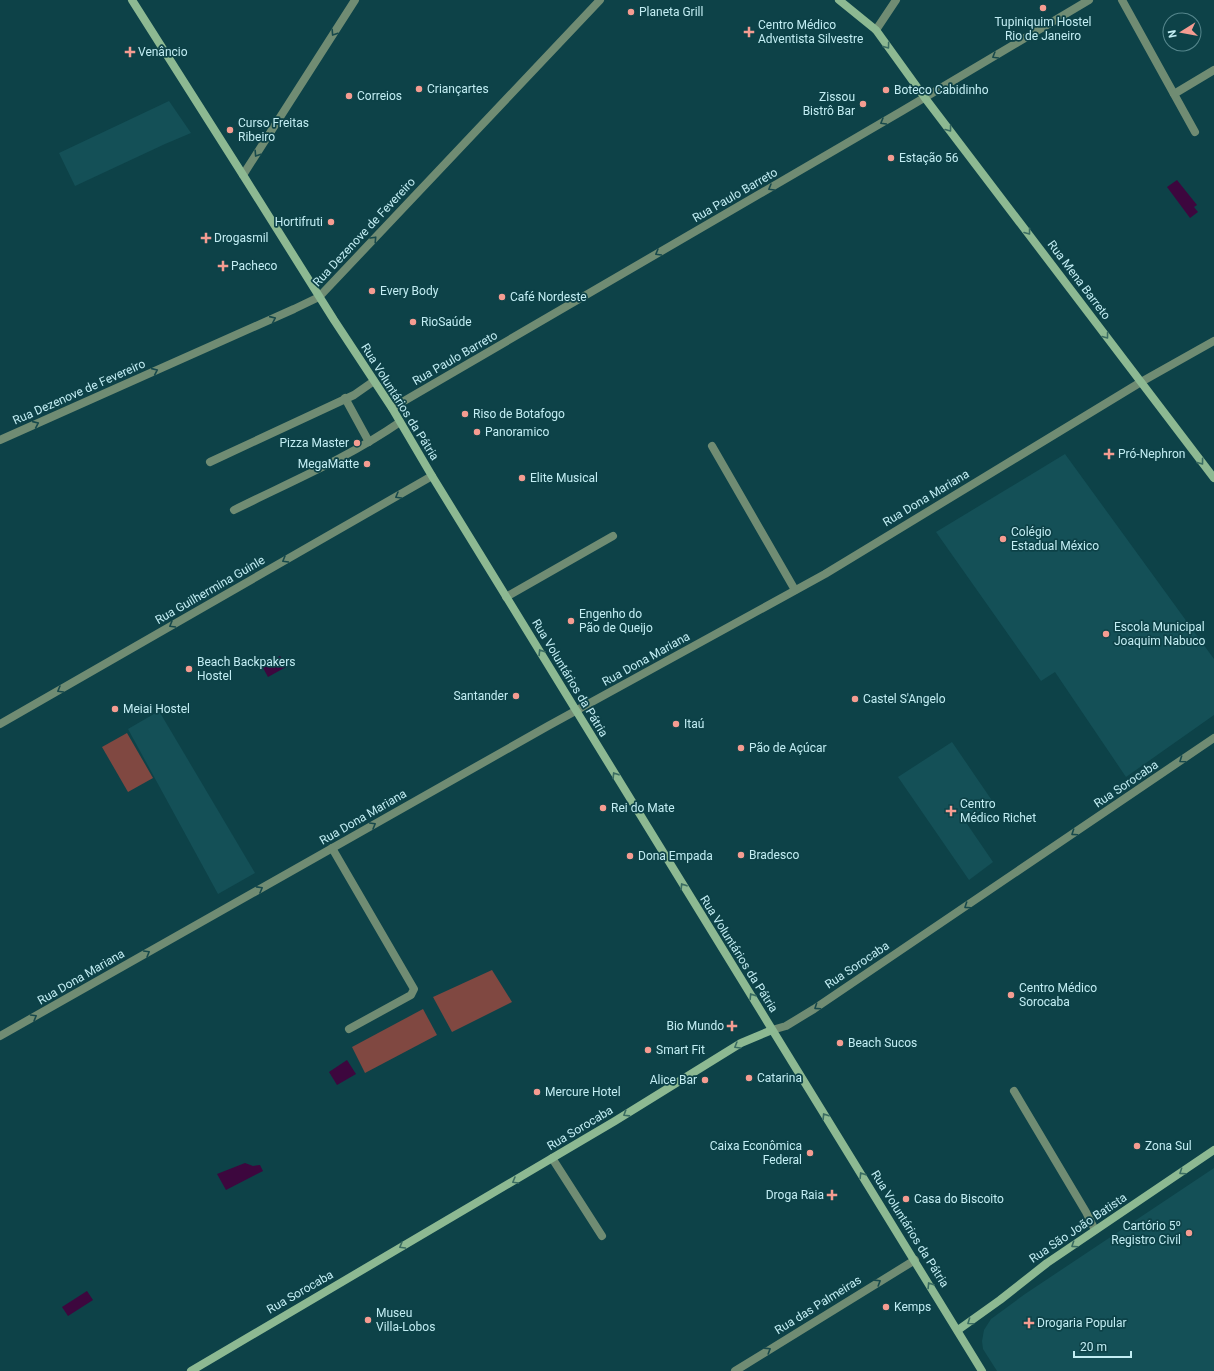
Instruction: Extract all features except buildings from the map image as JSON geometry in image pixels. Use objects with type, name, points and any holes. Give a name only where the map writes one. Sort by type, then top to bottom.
[{"type":"main road","name":"Rua Voluntários da Pátria","points":[[132,0],[244,174],[319,297],[392,408],[506,597],[577,710],[597,746],[982,1371]]},
{"type":"main road","name":"Rua Mena Barreto","points":[[839,0],[876,30],[925,98],[1214,478]]},
{"type":"main road","name":"Rua Sorocaba","points":[[191,1371],[615,1121],[741,1043],[772,1030]]},
{"type":"main road","name":"Rua São João Batista","points":[[958,1330],[1000,1300],[1047,1263],[1214,1150]]},
{"type":"street","points":[[244,174],[356,0]]},
{"type":"street","name":"Rua Dezenove de Fevereiro","points":[[0,440],[319,297],[600,0]]},
{"type":"street","points":[[876,30],[896,0]]},
{"type":"street","name":"Rua Paulo Barreto","points":[[392,408],[925,98],[1088,0]]},
{"type":"street","points":[[1122,0],[1195,132]]},
{"type":"street","points":[[1174,94],[1214,70]]},
{"type":"street","name":"Rua Dona Mariana","points":[[0,1036],[577,710],[825,574],[1141,382],[1214,341]]},
{"type":"street","points":[[210,462],[354,394],[374,381]]},
{"type":"street","points":[[345,398],[369,442]]},
{"type":"street","points":[[234,510],[369,442],[400,422]]},
{"type":"street","points":[[712,446],[795,590]]},
{"type":"street","name":"Rua Guilhermina Guinle","points":[[0,724],[432,476]]},
{"type":"street","points":[[506,597],[613,536]]},
{"type":"street","name":"Rua Sorocaba","points":[[772,1030],[786,1026],[814,1009],[1214,738]]},
{"type":"street","points":[[332,848],[414,989],[411,996],[349,1029]]},
{"type":"street","points":[[1014,1091],[1086,1212],[1095,1230]]},
{"type":"street","points":[[552,1158],[602,1236]]},
{"type":"street","name":"Rua das Palmeiras","points":[[735,1371],[915,1260]]},
{"type":"shaded area","points":[[169,101],[191,133],[75,186],[59,153]]},
{"type":"shaded area","points":[[1177,180],[1197,205],[1194,207],[1198,212],[1190,218],[1167,187]]},
{"type":"shaded area","points":[[1065,454],[1214,659],[1214,715],[1126,777],[1055,672],[1041,681],[936,532]]},
{"type":"shaded area","points":[[280,656],[286,667],[268,677],[262,666]]},
{"type":"shaded area","points":[[159,711],[255,873],[218,894],[128,729]]},
{"type":"shaded area","points":[[127,733],[153,778],[128,792],[102,747]]},
{"type":"shaded area","name":"Centro Médico Richet","points":[[952,742],[993,802],[965,821],[993,862],[969,880],[898,777]]},
{"type":"shaded area","points":[[492,970],[512,1002],[452,1032],[433,997]]},
{"type":"shaded area","points":[[423,1009],[437,1035],[365,1073],[352,1047]]},
{"type":"shaded area","points":[[347,1060],[356,1074],[337,1085],[329,1072]]},
{"type":"shaded area","points":[[245,1163],[253,1166],[260,1165],[263,1171],[226,1190],[217,1174]]},
{"type":"shaded area","points":[[1214,1168],[1214,1371],[997,1371],[983,1349],[982,1341],[984,1330],[991,1319],[1025,1294]]},
{"type":"shaded area","points":[[87,1291],[93,1300],[68,1316],[62,1307]]},
{"type":"place","name":"Tupiniquim Hostel Rio de Janeiro","points":[[1043,8]]},
{"type":"place","name":"Planeta Grill","points":[[631,12]]},
{"type":"place","name":"Centro Médico Adventista Silvestre","points":[[749,32]]},
{"type":"place","name":"Venâncio","points":[[130,52]]},
{"type":"place","name":"Criançartes","points":[[419,89]]},
{"type":"place","name":"Boteco Cabidinho","points":[[886,90]]},
{"type":"place","name":"Correios","points":[[349,96]]},
{"type":"place","name":"Zissou Bistrô Bar","points":[[863,104]]},
{"type":"place","name":"Curso Freitas Ribeiro","points":[[230,130]]},
{"type":"place","name":"Estação 56","points":[[891,158]]},
{"type":"place","name":"Hortifruti","points":[[331,222]]},
{"type":"place","name":"Drogasmil","points":[[206,238]]},
{"type":"place","name":"Pacheco","points":[[223,266]]},
{"type":"place","name":"Every Body","points":[[372,291]]},
{"type":"place","name":"Café Nordeste","points":[[502,297]]},
{"type":"place","name":"RioSaúde","points":[[413,322]]},
{"type":"place","name":"Riso de Botafogo","points":[[465,414]]},
{"type":"place","name":"Panoramico","points":[[477,432]]},
{"type":"place","name":"Pizza Master","points":[[357,443]]},
{"type":"place","name":"Pró-Nephron","points":[[1109,454]]},
{"type":"place","name":"MegaMatte","points":[[367,464]]},
{"type":"place","name":"Elite Musical","points":[[522,478]]},
{"type":"place","name":"Colégio Estadual México","points":[[1003,539]]},
{"type":"place","name":"Engenho do Pão de Queijo","points":[[571,621]]},
{"type":"place","name":"Escola Municipal Joaquim Nabuco","points":[[1106,634]]},
{"type":"place","name":"Beach Backpakers Hostel","points":[[189,669]]},
{"type":"place","name":"Santander","points":[[516,696]]},
{"type":"place","name":"Castel S'Angelo","points":[[855,699]]},
{"type":"place","name":"Meiai Hostel","points":[[115,709]]},
{"type":"place","name":"Itaú","points":[[676,724]]},
{"type":"place","name":"Pão de Açúcar","points":[[741,748]]},
{"type":"place","name":"Rei do Mate","points":[[603,808]]},
{"type":"place","name":"Centro Médico Richet","points":[[951,811]]},
{"type":"place","name":"Bradesco","points":[[741,855]]},
{"type":"place","name":"Dona Empada","points":[[630,856]]},
{"type":"place","name":"Centro Médico Sorocaba","points":[[1011,995]]},
{"type":"place","name":"Bio Mundo","points":[[732,1026]]},
{"type":"place","name":"Beach Sucos","points":[[840,1043]]},
{"type":"place","name":"Smart Fit","points":[[648,1050]]},
{"type":"place","name":"Catarina","points":[[749,1078]]},
{"type":"place","name":"Alice Bar","points":[[705,1080]]},
{"type":"place","name":"Mercure Hotel","points":[[537,1092]]},
{"type":"place","name":"Zona Sul","points":[[1137,1146]]},
{"type":"place","name":"Caixa Econômica Federal","points":[[810,1153]]},
{"type":"place","name":"Droga Raia","points":[[832,1195]]},
{"type":"place","name":"Casa do Biscoito","points":[[906,1199]]},
{"type":"place","name":"Cartório 5º Registro Civil","points":[[1189,1233]]},
{"type":"place","name":"Kemps","points":[[886,1307]]},
{"type":"place","name":"Museu Villa-Lobos","points":[[368,1320]]},
{"type":"place","name":"Drogaria Popular","points":[[1029,1323]]}]
